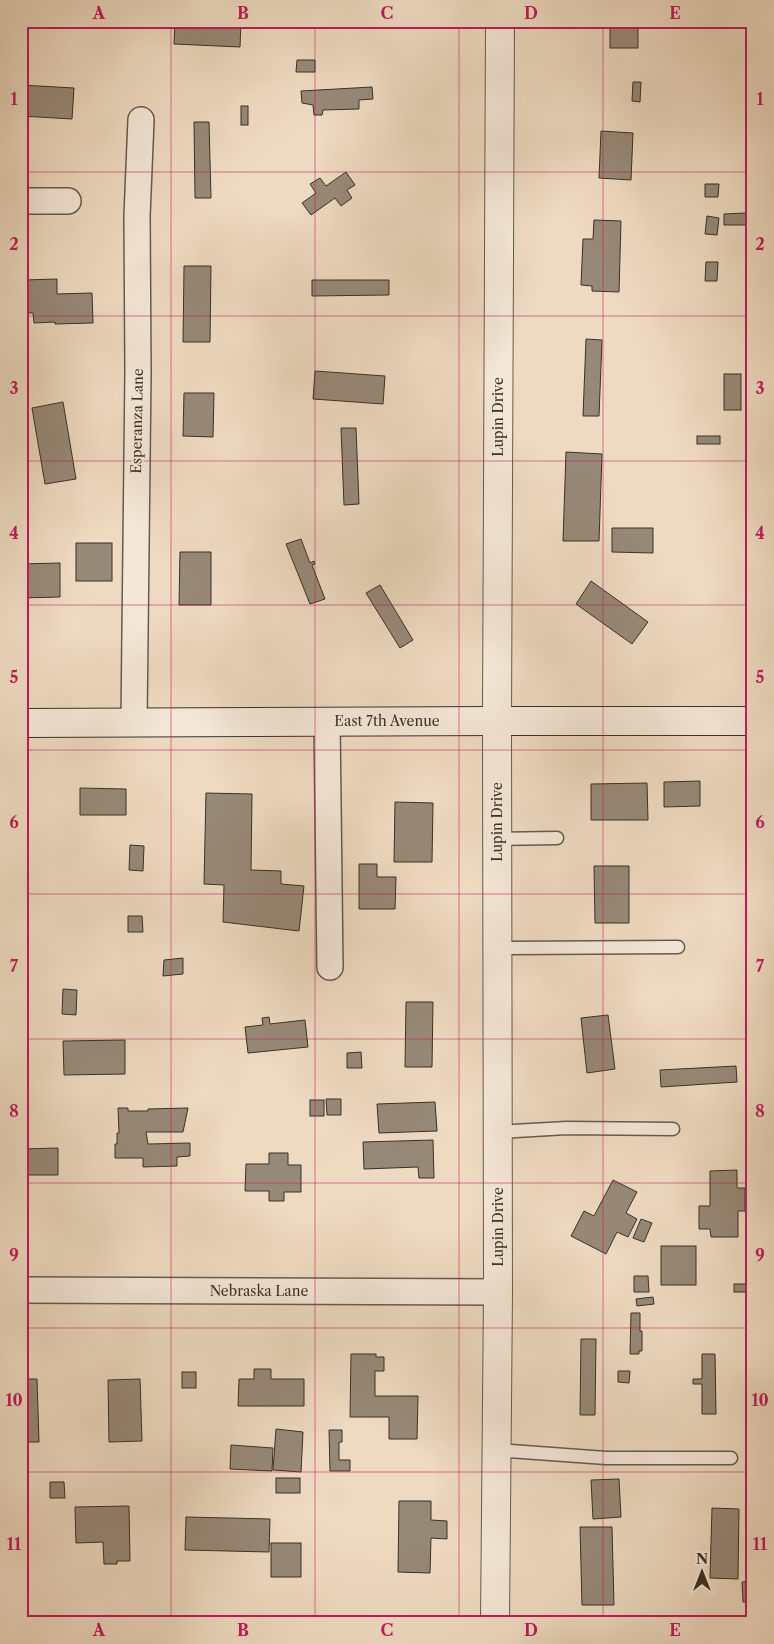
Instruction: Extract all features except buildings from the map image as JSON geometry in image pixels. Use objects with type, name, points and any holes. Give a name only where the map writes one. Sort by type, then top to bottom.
[{"type":"street","name":"Lupin Drive","points":[[495,1623],[498,1292],[497,721],[500,21]]},
{"type":"street","name":"Esperanza Lane","points":[[134,722],[138,371],[137,216],[141,120]]},
{"type":"street","points":[[21,201],[68,201]]},
{"type":"street","points":[[327,722],[330,967]]},
{"type":"street","name":"East 7th Avenue","points":[[21,723],[753,722]]},
{"type":"street","name":"Nebraska Lane","points":[[21,1290],[498,1292]]},
{"type":"lane","points":[[497,839],[557,838]]},
{"type":"lane","points":[[497,948],[678,947]]},
{"type":"lane","points":[[497,1132],[567,1128],[673,1129]]},
{"type":"lane","points":[[496,1450],[606,1458],[731,1458]]}]
